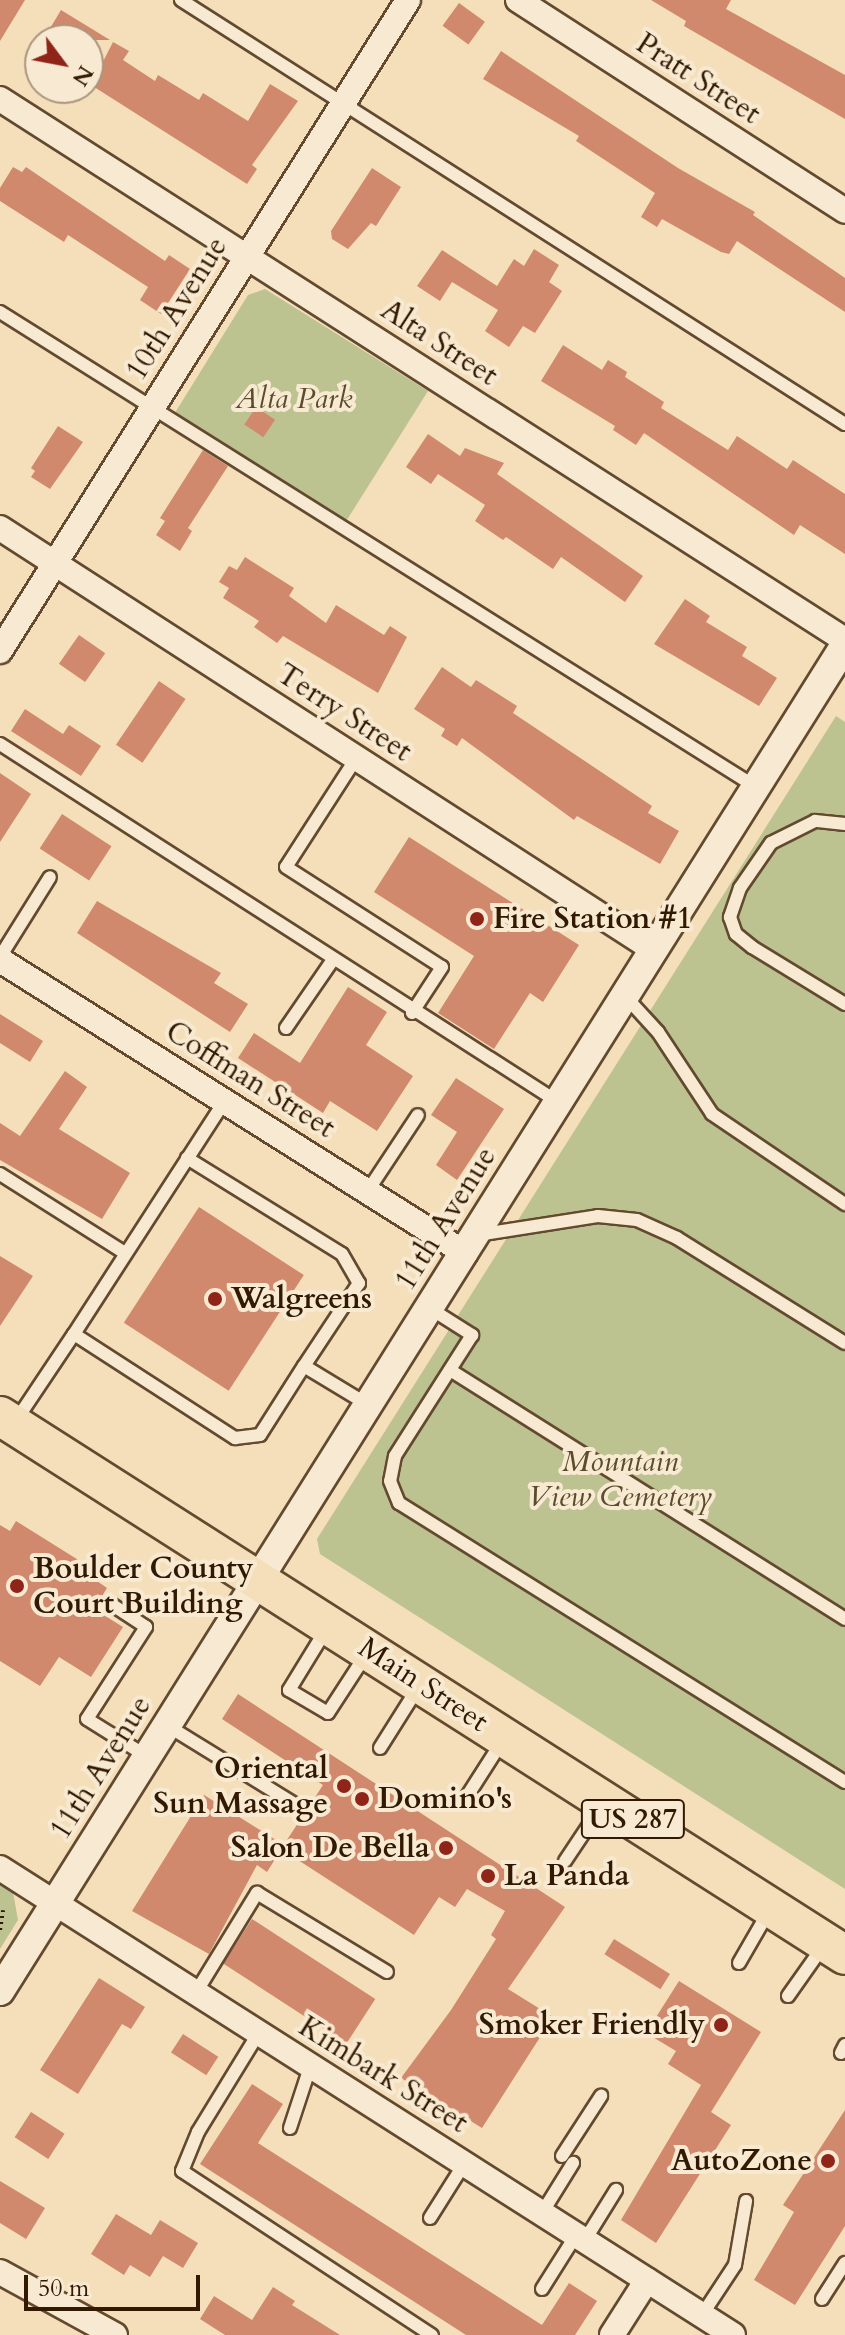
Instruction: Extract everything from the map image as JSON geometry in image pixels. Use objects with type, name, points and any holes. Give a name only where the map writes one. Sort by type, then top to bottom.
[{"type":"highway","name":"Main Street","points":[[7,1420],[835,1949]]},
{"type":"street","name":"10th Avenue","points":[[0,651],[408,0]]},
{"type":"street","name":"Pratt Street","points":[[518,0],[845,211]]},
{"type":"street","name":"Alta Street","points":[[0,99],[845,642]]},
{"type":"street","name":"Terry Street","points":[[0,528],[355,760],[654,950]]},
{"type":"street","name":"11th Avenue","points":[[0,1991],[431,1309],[845,642]]},
{"type":"street","name":"Coffman Street","points":[[0,958],[367,1192],[471,1244]]},
{"type":"street","name":"Kimbark Street","points":[[0,1868],[733,2335]]},
{"type":"street","points":[[0,2272],[115,2335]]},
{"type":"street","points":[[612,2335],[647,2280]]},
{"type":"lane","points":[[181,0],[845,424]]},
{"type":"lane","points":[[0,312],[151,410],[756,787]]},
{"type":"lane","points":[[0,744],[412,1013],[558,1102]]},
{"type":"lane","points":[[355,760],[286,867],[442,967],[412,1013]]},
{"type":"lane","points":[[845,824],[815,821],[777,838],[747,874],[730,917],[736,934],[752,947],[845,1004]]},
{"type":"lane","points":[[0,958],[50,877]]},
{"type":"lane","points":[[286,1028],[332,961]]},
{"type":"lane","points":[[625,996],[658,1032],[712,1114],[845,1204]]},
{"type":"lane","points":[[7,1420],[74,1334],[225,1101]]},
{"type":"lane","points":[[367,1192],[418,1115]]},
{"type":"lane","points":[[74,1334],[235,1438],[260,1435],[359,1283],[342,1254],[187,1158]]},
{"type":"lane","points":[[0,1174],[125,1253]]},
{"type":"lane","points":[[471,1244],[598,1216],[637,1220],[677,1238],[845,1343]]},
{"type":"lane","points":[[431,1309],[472,1335],[393,1461],[390,1481],[399,1503],[845,1782]]},
{"type":"lane","points":[[304,1366],[370,1406]]},
{"type":"lane","points":[[450,1370],[845,1619]]},
{"type":"lane","points":[[111,1604],[146,1627],[87,1719],[148,1757]]},
{"type":"lane","points":[[329,1625],[289,1690],[328,1713],[369,1650]]},
{"type":"lane","points":[[380,1748],[421,1684]]},
{"type":"lane","points":[[168,1726],[296,1805]]},
{"type":"lane","points":[[464,1801],[505,1737]]},
{"type":"lane","points":[[565,1861],[605,1801]]},
{"type":"lane","points":[[195,1994],[257,1893],[387,1972]]},
{"type":"lane","points":[[739,1963],[771,1908]]},
{"type":"lane","points":[[788,1996],[835,1949]]},
{"type":"lane","points":[[258,2034],[198,2132],[182,2171],[432,2335]]},
{"type":"lane","points":[[290,2128],[310,2067]]},
{"type":"lane","points":[[542,2213],[601,2096]]},
{"type":"lane","points":[[430,2218],[464,2164]]},
{"type":"lane","points":[[542,2289],[616,2190]]},
{"type":"lane","points":[[702,2315],[735,2265],[746,2201]]},
{"type":"lane","points":[[822,2299],[845,2263]]},
{"type":"path","points":[[0,1930],[3,1910]]},
{"type":"green space","name":"Alta Park","points":[[265,289],[428,391],[345,523],[173,416],[248,295]]},
{"type":"green space","name":"Mountain View Cemetery","points":[[836,716],[845,722],[845,1889],[320,1554],[317,1539]]},
{"type":"green space","points":[[0,1884],[13,1892],[18,1920],[0,1949]]},
{"type":"building","points":[[0,0],[25,0],[0,41]]},
{"type":"building","points":[[651,0],[731,0],[726,9],[845,75],[845,119],[684,26],[686,21]]},
{"type":"building","points":[[459,3],[485,22],[468,44],[443,26]]},
{"type":"building","points":[[61,10],[84,24],[53,24]]},
{"type":"building","points":[[113,42],[129,51],[123,60],[155,81],[158,75],[199,100],[203,93],[248,121],[270,84],[298,101],[252,165],[257,169],[247,184],[104,93],[104,60]]},
{"type":"building","points":[[501,51],[678,168],[755,212],[753,215],[845,278],[845,312],[737,241],[729,254],[721,252],[662,219],[657,227],[641,217],[655,193],[576,141],[579,136],[483,79]]},
{"type":"building","points":[[13,167],[22,172],[26,167],[165,261],[169,255],[190,269],[161,314],[140,300],[148,287],[68,235],[64,242],[0,201],[0,188]]},
{"type":"building","points":[[372,168],[401,187],[376,226],[371,223],[348,249],[332,239],[331,231]]},
{"type":"building","points":[[534,249],[559,265],[549,282],[562,291],[535,333],[523,326],[509,347],[485,331],[498,310],[452,282],[440,301],[417,286],[442,250],[497,286],[514,259],[524,266]]},
{"type":"building","points":[[563,345],[602,370],[608,360],[627,372],[625,377],[664,402],[661,408],[728,450],[737,436],[787,469],[793,460],[845,494],[845,554],[800,525],[794,535],[644,433],[636,445],[613,430],[615,426],[541,381]]},
{"type":"building","points":[[256,407],[275,420],[263,437],[244,424]]},
{"type":"building","points":[[58,426],[83,442],[50,489],[31,477],[35,471],[31,468]]},
{"type":"building","points":[[428,434],[460,456],[465,448],[504,463],[497,474],[643,576],[625,602],[561,557],[553,569],[506,537],[503,540],[475,521],[485,505],[438,474],[431,484],[406,467]]},
{"type":"building","points":[[203,450],[228,466],[188,528],[192,531],[180,551],[156,535],[165,521],[160,518]]},
{"type":"building","points":[[245,557],[294,588],[289,596],[326,623],[336,605],[384,635],[390,626],[407,637],[378,693],[283,636],[277,643],[254,627],[259,621],[223,598],[229,588],[219,582],[229,566],[237,570]]},
{"type":"building","points":[[685,599],[710,616],[706,622],[747,647],[742,656],[777,678],[759,706],[654,644]]},
{"type":"building","points":[[79,635],[105,653],[85,682],[59,664]]},
{"type":"building","points":[[442,667],[471,687],[476,680],[517,706],[513,713],[652,806],[648,813],[679,831],[660,864],[577,816],[574,820],[462,738],[457,746],[441,736],[445,729],[414,709]]},
{"type":"building","points":[[159,681],[186,699],[142,763],[116,745]]},
{"type":"building","points":[[25,709],[63,734],[69,725],[101,746],[81,776],[11,731]]},
{"type":"building","points":[[0,773],[31,794],[0,842]]},
{"type":"building","points":[[62,814],[111,846],[89,881],[40,848]]},
{"type":"building","name":"Fire Station #1","points":[[409,837],[579,945],[543,1002],[530,993],[494,1049],[438,1013],[474,956],[374,892]]},
{"type":"building","points":[[97,901],[221,973],[214,983],[248,1004],[230,1032],[77,933]]},
{"type":"building","points":[[348,987],[387,1012],[366,1045],[413,1076],[377,1131],[330,1101],[323,1113],[238,1058],[254,1033],[300,1063]]},
{"type":"building","points":[[0,1014],[43,1041],[30,1062],[0,1043]]},
{"type":"building","points":[[65,1071],[87,1087],[59,1129],[130,1173],[102,1219],[0,1160],[0,1123],[20,1136]]},
{"type":"building","points":[[456,1078],[504,1109],[457,1180],[436,1165],[457,1132],[431,1115]]},
{"type":"building","name":"Walgreens","points":[[199,1207],[304,1275],[229,1391],[124,1323]]},
{"type":"building","points":[[0,1256],[33,1276],[0,1326]]},
{"type":"building","points":[[16,1521],[88,1566],[84,1572],[107,1588],[94,1609],[123,1627],[91,1677],[59,1657],[40,1686],[0,1661],[0,1525],[10,1531]]},
{"type":"building","points":[[238,1694],[565,1907],[508,1989],[553,2017],[482,2128],[401,2078],[451,2010],[496,1939],[491,1935],[505,1911],[467,1889],[455,1907],[439,1897],[414,1935],[281,1849],[323,1785],[222,1719]]},
{"type":"building","points":[[204,1795],[284,1845],[267,1872],[257,1865],[209,1954],[132,1911]]},
{"type":"building","points":[[252,1919],[375,1999],[346,2044],[223,1963]]},
{"type":"building","points":[[614,1939],[670,1974],[660,1989],[604,1954]]},
{"type":"building","points":[[99,1978],[145,2007],[131,2029],[122,2024],[78,2094],[40,2070]]},
{"type":"building","points":[[679,1981],[761,2032],[711,2112],[731,2125],[656,2243],[621,2220],[701,2085],[668,2064],[676,2051],[646,2033]]},
{"type":"building","points":[[183,2034],[218,2057],[206,2075],[171,2052]]},
{"type":"building","points":[[252,2084],[283,2104],[258,2143],[542,2325],[569,2283],[597,2301],[575,2335],[466,2335],[200,2164]]},
{"type":"building","points":[[845,2110],[845,2226],[795,2305],[754,2280],[794,2212],[783,2205]]},
{"type":"building","points":[[31,2112],[65,2134],[48,2159],[15,2137]]},
{"type":"building","points":[[0,2181],[45,2208],[26,2239],[0,2223]]},
{"type":"building","points":[[116,2214],[151,2235],[160,2220],[198,2243],[183,2268],[163,2256],[150,2277],[130,2265],[124,2275],[91,2254]]},
{"type":"building","points":[[273,2287],[295,2301],[292,2305],[340,2335],[225,2335],[200,2319],[214,2296],[252,2320]]},
{"type":"place","name":"Fire Station #1","points":[[477,919]]},
{"type":"place","name":"Walgreens","points":[[215,1299]]},
{"type":"place","name":"Boulder County Court Building","points":[[17,1586]]},
{"type":"place","name":"Oriental Sun Massage","points":[[344,1786]]},
{"type":"place","name":"Domino's","points":[[362,1799]]},
{"type":"place","name":"Salon De Bella","points":[[446,1848]]},
{"type":"place","name":"La Panda","points":[[488,1876]]},
{"type":"place","name":"Smoker Friendly","points":[[721,2025]]},
{"type":"place","name":"AutoZone","points":[[828,2161]]}]
